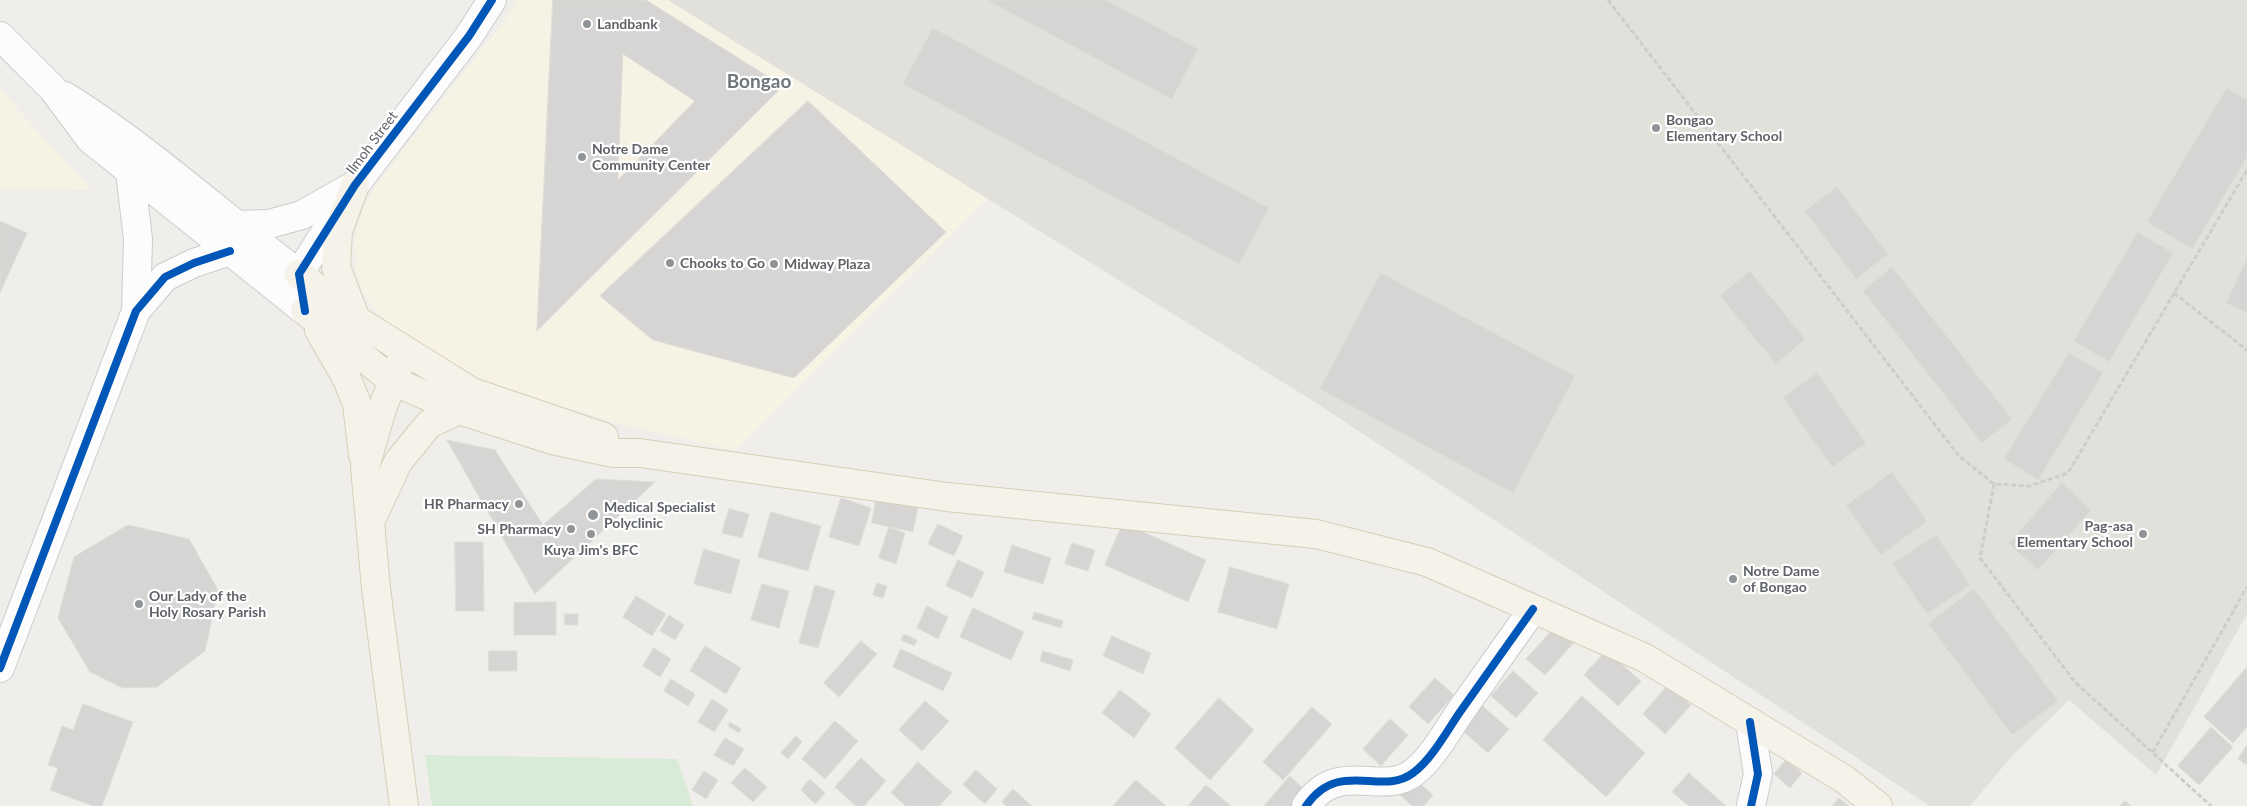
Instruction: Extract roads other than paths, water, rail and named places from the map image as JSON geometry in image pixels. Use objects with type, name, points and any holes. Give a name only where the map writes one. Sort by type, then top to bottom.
[{"type":"main road","points":[[355,186],[338,231],[336,267],[355,319]]},
{"type":"main road","points":[[299,274],[355,319],[472,392],[598,433],[640,453]]},
{"type":"main road","points":[[305,311],[393,381],[459,410],[552,440],[613,453],[640,453],[947,497],[1316,534],[1427,562],[1645,658],[1844,779],[1878,806]]},
{"type":"main road","points":[[305,311],[327,342],[347,379],[357,404],[376,588],[404,806]]},
{"type":"main road","points":[[365,467],[382,409],[405,350]]},
{"type":"main road","points":[[370,522],[398,462],[430,424],[459,410]]},
{"type":"street","name":"Ilmoh Street","points":[[299,274],[355,186],[469,36],[492,0]]},
{"type":"street","points":[[0,36],[53,89],[90,139],[305,311]]},
{"type":"street","points":[[53,89],[109,124],[234,225],[299,274],[305,311]]},
{"type":"street","points":[[0,668],[136,311],[138,239],[130,172]]},
{"type":"street","points":[[234,225],[270,224],[302,215],[355,186]]},
{"type":"street","points":[[136,311],[165,277],[194,263],[230,251]]},
{"type":"street","points":[[1306,806],[1310,799],[1331,785],[1343,780],[1396,781],[1415,772],[1438,745],[1533,609]]},
{"type":"street","points":[[1750,722],[1758,774],[1751,806]]},
{"type":"place","name":"Landbank","points":[[587,24]]},
{"type":"place","name":"Bongao Elementary School","points":[[1656,128]]},
{"type":"place","name":"Notre Dame Community Center","points":[[582,157]]},
{"type":"place","name":"Chooks to Go","points":[[670,263]]},
{"type":"place","name":"Midway Plaza","points":[[774,264]]},
{"type":"place","name":"HR Pharmacy","points":[[519,504]]},
{"type":"place","name":"Medical Specialist Polyclinic","points":[[593,515]]},
{"type":"place","name":"SH Pharmacy","points":[[571,529]]},
{"type":"place","name":"Kuya Jim's BFC","points":[[591,534]]},
{"type":"place","name":"Pag-asa Elementary School","points":[[2143,534]]},
{"type":"place","name":"Notre Dame of Bongao","points":[[1733,579]]},
{"type":"place","name":"Our Lady of the Holy Rosary Parish","points":[[139,604]]},
{"type":"district","name":"Bongao","points":[[759,82]]}]
